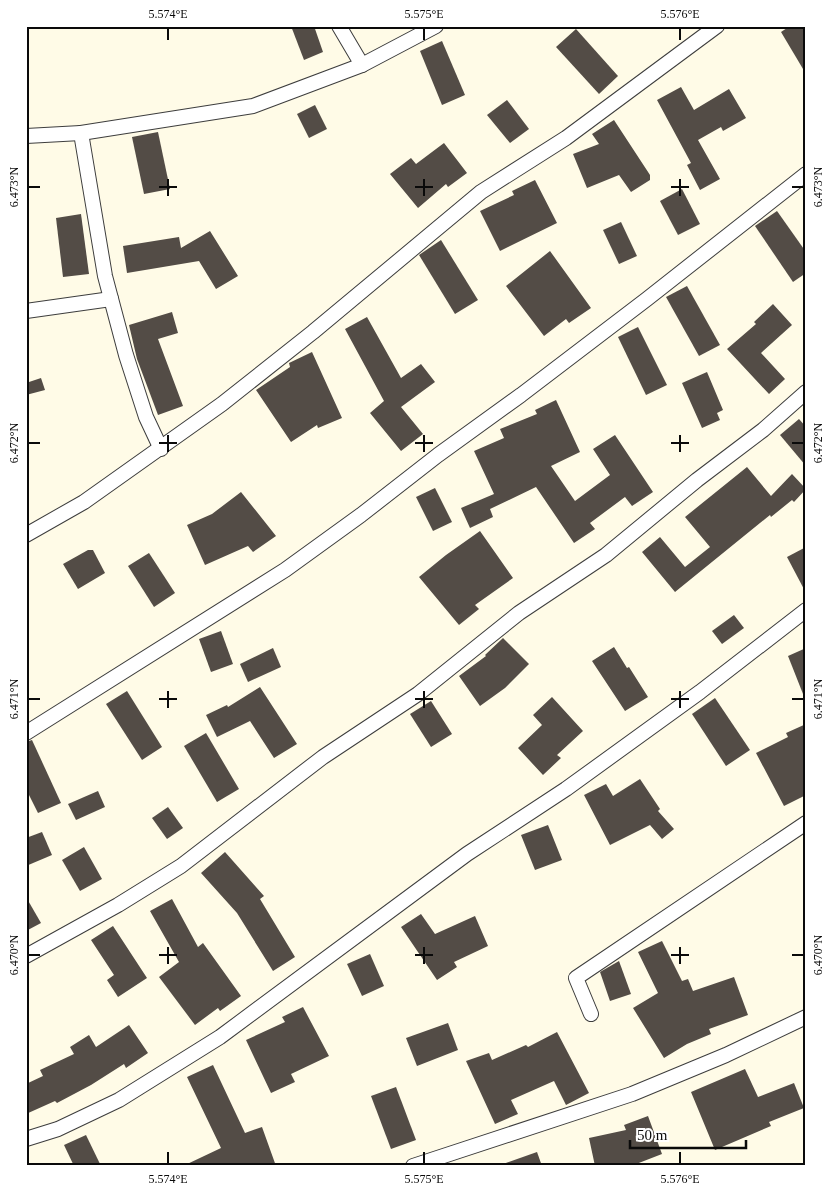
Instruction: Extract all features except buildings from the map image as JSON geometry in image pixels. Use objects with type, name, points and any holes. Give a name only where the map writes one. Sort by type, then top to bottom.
[{"type":"street","points":[[339,26],[362,65]]},
{"type":"street","points":[[26,136],[81,134],[253,106],[362,65],[436,26]]},
{"type":"street","points":[[26,535],[84,502],[222,404],[481,192],[566,138],[717,26]]},
{"type":"street","points":[[81,134],[105,276],[126,355],[146,417],[160,449]]},
{"type":"street","points":[[26,733],[232,604],[315,548],[529,389],[806,174]]},
{"type":"street","points":[[26,311],[111,299]]},
{"type":"street","points":[[26,956],[118,905],[181,866],[323,757],[418,694],[519,613],[606,555],[697,480],[763,430],[806,392]]},
{"type":"street","points":[[26,1139],[58,1129],[119,1100],[220,1037],[467,854],[566,789],[692,698],[806,610]]},
{"type":"street","points":[[591,1014],[576,978],[806,823]]},
{"type":"street","points":[[413,1166],[632,1094],[726,1055],[806,1017]]}]
